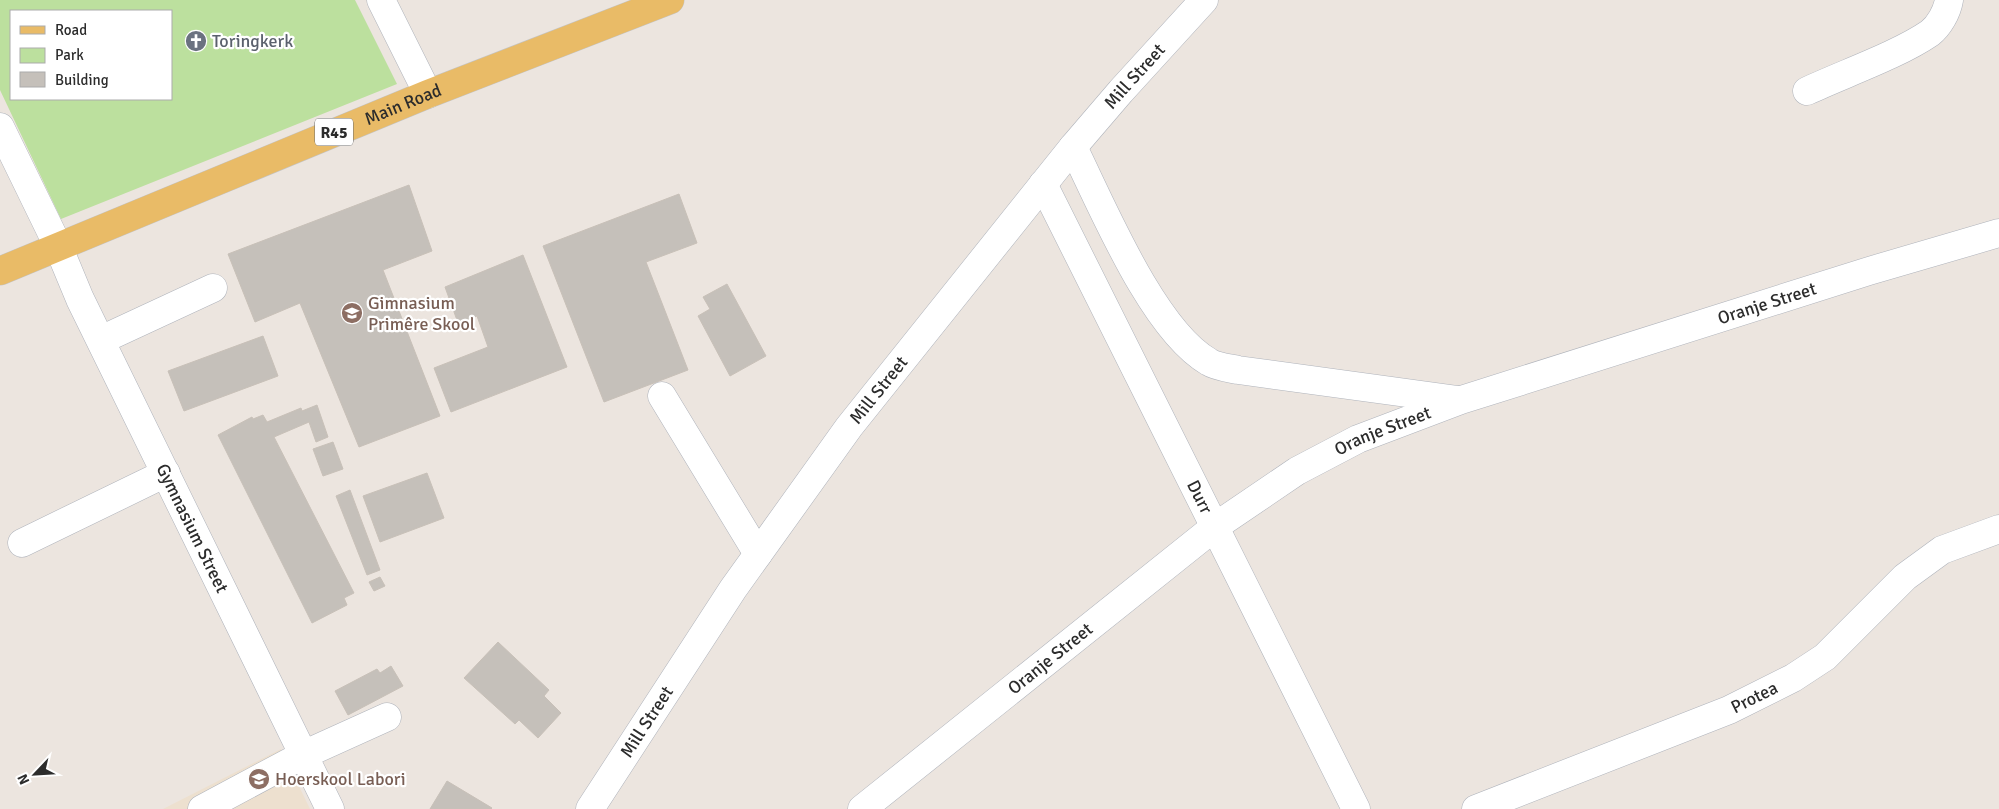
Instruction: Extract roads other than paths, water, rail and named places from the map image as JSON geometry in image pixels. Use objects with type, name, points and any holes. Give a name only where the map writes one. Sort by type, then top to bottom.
[{"type":"main road","name":"Main Road","points":[[0,271],[428,94],[670,0]]},
{"type":"street","points":[[381,0],[428,94]]},
{"type":"street","name":"Mill Street","points":[[590,809],[657,704],[758,554],[849,427],[1043,184],[1121,91],[1204,0]]},
{"type":"street","points":[[1807,91],[1901,48],[1930,32],[1941,20],[1949,0]]},
{"type":"street","name":"Gymnasium Street","points":[[0,127],[101,340],[330,809]]},
{"type":"street","points":[[1073,148],[1142,284],[1165,318],[1185,342],[1210,362],[1238,370],[1461,400]]},
{"type":"street","name":"Durr","points":[[1043,184],[1216,526],[1356,809]]},
{"type":"street","name":"Oranje Street","points":[[862,809],[1216,526],[1297,471],[1358,439],[1461,400],[1869,271],[1999,233]]},
{"type":"street","points":[[101,340],[213,288]]},
{"type":"street","points":[[662,396],[758,554]]},
{"type":"street","points":[[22,543],[166,473]]},
{"type":"street","name":"Protea","points":[[1476,809],[1730,710],[1793,678],[1825,657],[1905,577],[1942,550],[1999,529]]},
{"type":"street","points":[[202,809],[303,755],[386,717]]},
{"type":"place","name":"Toringkerk","points":[[196,41]]},
{"type":"place","name":"Gimnasium Primêre Skool","points":[[352,313]]},
{"type":"place","name":"Hoerskool Labori","points":[[259,779]]}]
